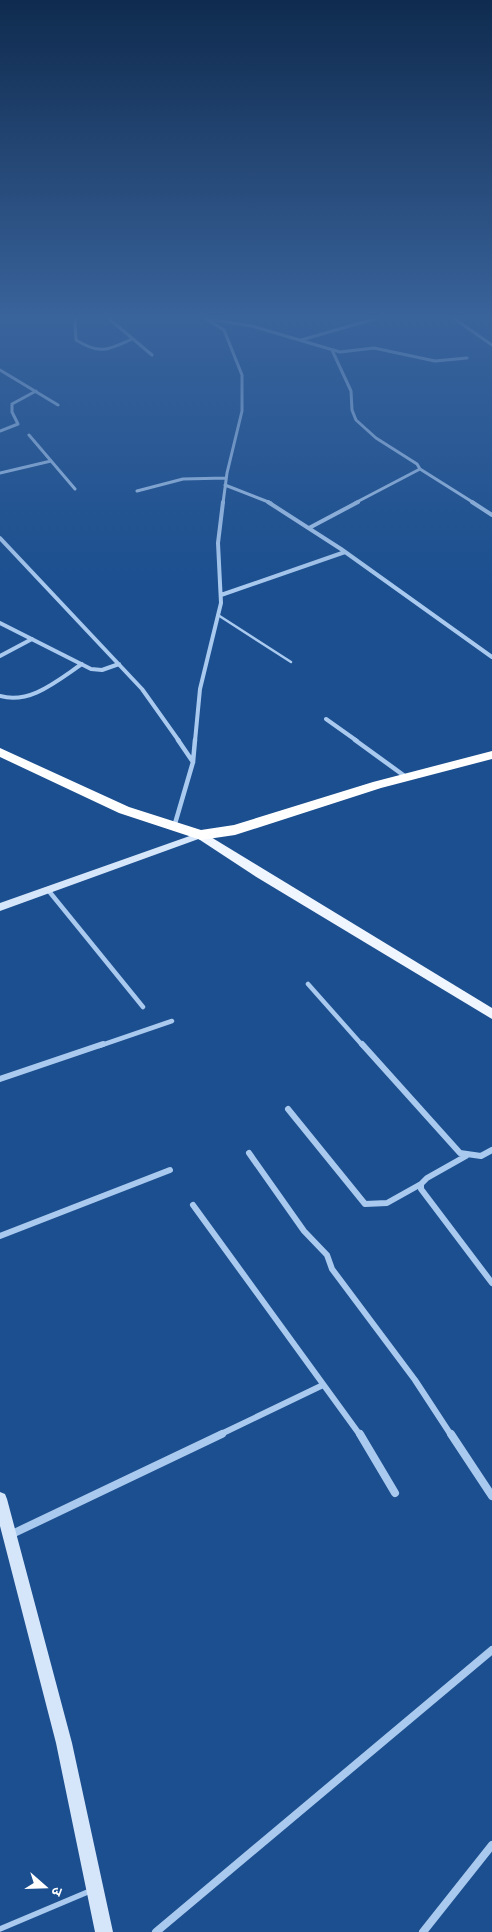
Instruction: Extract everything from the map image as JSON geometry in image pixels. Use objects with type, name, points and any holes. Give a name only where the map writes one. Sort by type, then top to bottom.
[{"type":"highway","points":[[0,752],[124,810],[174,828],[202,835],[235,830],[406,777],[492,755]]},
{"type":"main road","points":[[0,907],[202,835],[262,875],[492,1014]]},
{"type":"main road","points":[[0,1499],[64,1743],[104,1932]]},
{"type":"street","points":[[0,430],[18,424],[12,412],[12,407]]},
{"type":"street","points":[[174,828],[193,762],[200,690],[218,615],[221,595],[218,543],[226,478],[242,407]]},
{"type":"street","points":[[352,407],[356,420],[376,438],[492,515]]},
{"type":"street","points":[[29,435],[75,489]]},
{"type":"street","points":[[0,473],[51,461]]},
{"type":"street","points":[[310,528],[420,469]]},
{"type":"street","points":[[137,491],[183,479],[226,478]]},
{"type":"street","points":[[225,485],[266,501],[310,528],[492,657]]},
{"type":"street","points":[[0,538],[142,688],[193,762]]},
{"type":"street","points":[[221,595],[345,552]]},
{"type":"street","points":[[0,623],[96,670],[119,664]]},
{"type":"street","points":[[0,656],[32,639]]},
{"type":"street","points":[[0,696],[14,700],[26,699],[82,664]]},
{"type":"street","points":[[326,719],[406,777]]},
{"type":"street","points":[[48,890],[143,1007]]},
{"type":"street","points":[[308,984],[455,1149],[466,1156],[481,1156],[492,1150]]},
{"type":"street","points":[[0,1079],[172,1021]]},
{"type":"street","points":[[288,1109],[366,1204],[374,1207],[382,1205],[422,1184],[466,1156]]},
{"type":"street","points":[[249,1153],[304,1231],[327,1255],[332,1268],[415,1380],[492,1496]]},
{"type":"street","points":[[0,1236],[170,1170]]},
{"type":"street","points":[[422,1184],[424,1194],[492,1283]]},
{"type":"street","points":[[193,1204],[356,1429],[395,1492]]},
{"type":"street","points":[[9,1535],[323,1385]]},
{"type":"street","points":[[156,1932],[492,1650]]},
{"type":"street","points":[[422,1932],[492,1845]]},
{"type":"lane","points":[[218,615],[292,662]]},
{"type":"lane","points":[[0,1929],[95,1889]]}]
